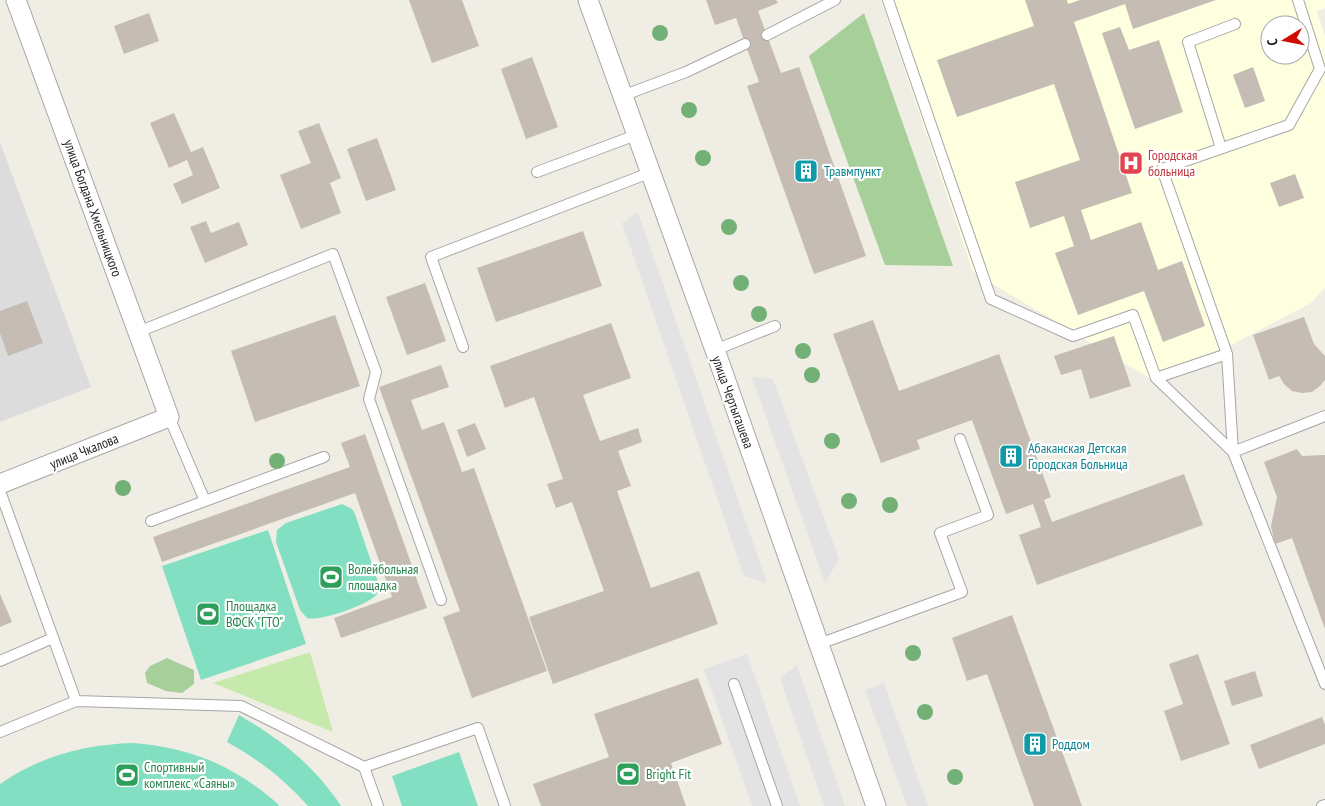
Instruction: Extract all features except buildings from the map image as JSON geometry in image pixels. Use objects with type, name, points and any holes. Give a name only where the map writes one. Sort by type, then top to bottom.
[{"type":"street","name":"улица Богдана Хмельницкого","points":[[16,0],[169,417]]},
{"type":"street","name":"улица Чертыгашева","points":[[588,0],[649,173],[715,350],[876,806]]},
{"type":"street","name":"улица Чкалова","points":[[0,484],[169,417]]},
{"type":"lane","points":[[767,35],[835,0]]},
{"type":"lane","points":[[888,0],[991,299],[1073,336],[1133,315],[1156,378],[1233,452]]},
{"type":"lane","points":[[1298,0],[1320,69],[1289,125],[1162,169],[1227,354],[1233,452],[1323,673],[1325,684]]},
{"type":"lane","points":[[1221,148],[1188,42],[1235,24]]},
{"type":"lane","points":[[622,96],[686,72],[745,44]]},
{"type":"lane","points":[[537,172],[636,135]]},
{"type":"lane","points":[[463,347],[431,257],[649,173]]},
{"type":"lane","points":[[138,332],[333,254],[376,372],[369,399],[441,600]]},
{"type":"lane","points":[[715,350],[775,326]]},
{"type":"lane","points":[[1156,378],[1227,354]]},
{"type":"lane","points":[[1233,452],[1325,416]]},
{"type":"lane","points":[[169,417],[205,501]]},
{"type":"lane","points":[[819,644],[962,592],[940,533],[988,516],[960,439]]},
{"type":"lane","points":[[152,521],[324,457]]},
{"type":"lane","points":[[0,491],[76,701]]},
{"type":"lane","points":[[0,660],[53,638]]},
{"type":"lane","points":[[734,684],[776,806]]},
{"type":"lane","points":[[0,732],[76,701],[240,706],[364,767],[378,806]]},
{"type":"lane","points":[[364,767],[478,728],[505,806]]},
{"type":"shaded area","name":"Городская больница","points":[[881,0],[1325,0],[1325,8],[1317,11],[1325,36],[1325,288],[1311,303],[1235,343],[1151,379],[973,272]]},
{"type":"shaded area","points":[[0,142],[91,387],[0,422]]},
{"type":"shaded area","points":[[638,212],[767,583],[744,576],[622,223]]},
{"type":"shaded area","points":[[752,377],[773,379],[839,559],[825,583]]},
{"type":"shaded area","points":[[747,654],[800,806],[752,806],[704,669]]},
{"type":"shaded area","points":[[797,665],[845,806],[824,806],[780,678]]},
{"type":"shaded area","points":[[884,683],[928,806],[907,806],[865,690]]},
{"type":"green space","points":[[864,13],[953,266],[885,265],[809,56]]},
{"type":"green space","points":[[342,504],[352,509],[355,514],[378,582],[377,594],[365,603],[333,615],[313,619],[307,618],[300,610],[276,542],[277,530],[286,523]]},
{"type":"green space","points":[[268,530],[306,644],[201,680],[162,566]]},
{"type":"green space","points":[[310,652],[333,732],[213,683]]},
{"type":"green space","points":[[167,658],[194,670],[194,684],[182,693],[166,691],[147,683],[145,673],[150,666]]},
{"type":"green space","name":"Спортивный комплекс «Саяны»","points":[[239,715],[296,754],[320,778],[341,806],[308,806],[270,770],[227,742]]},
{"type":"green space","name":"Спортивный комплекс «Саяны»","points":[[134,743],[175,749],[212,761],[263,791],[279,805],[0,806],[0,784],[31,766],[64,753],[81,749]]},
{"type":"green space","points":[[459,752],[478,806],[402,806],[392,776]]},
{"type":"place","name":"Городская больница","points":[[1131,163]]},
{"type":"place","name":"Травмпункт","points":[[806,171]]},
{"type":"place","name":"Абаканская Детская Городская Больница","points":[[1011,456]]},
{"type":"place","name":"Волейбольная площадка","points":[[331,577]]},
{"type":"place","name":"Площадка ВФСК \"ГТО\"","points":[[208,614]]},
{"type":"place","name":"Роддом","points":[[1035,744]]},
{"type":"place","name":"Bright Fit","points":[[628,774]]},
{"type":"place","name":"Спортивный комплекс «Саяны»","points":[[127,775]]}]
